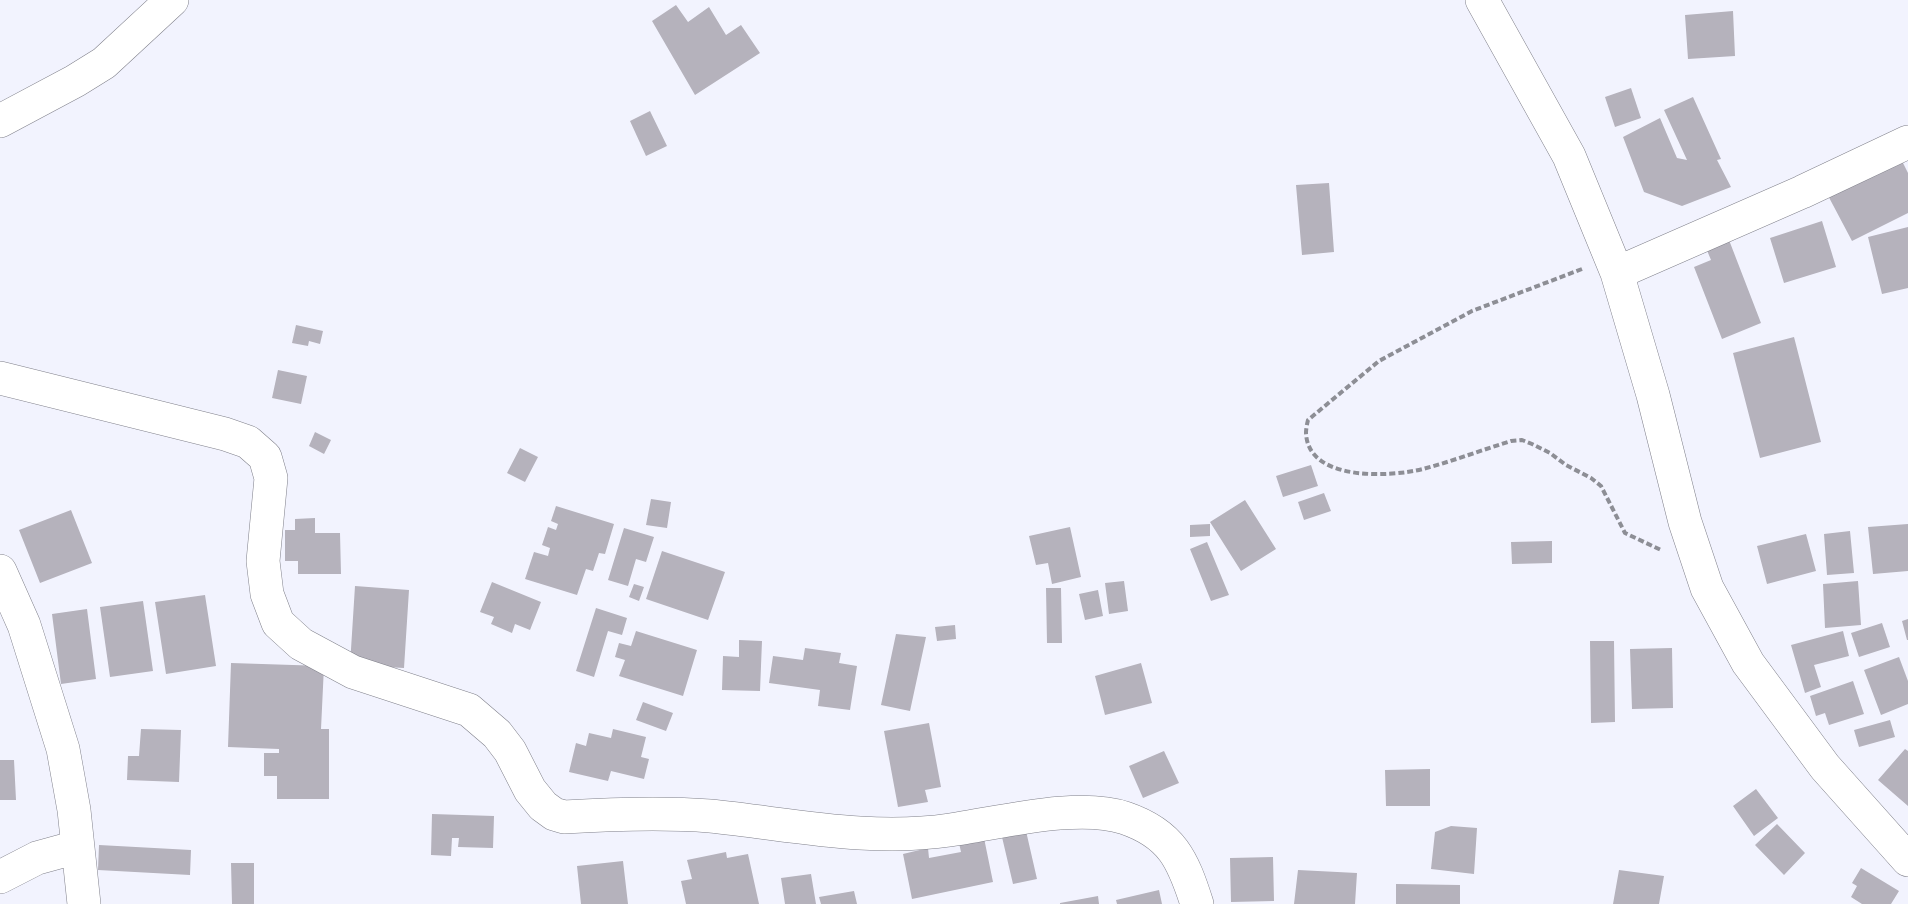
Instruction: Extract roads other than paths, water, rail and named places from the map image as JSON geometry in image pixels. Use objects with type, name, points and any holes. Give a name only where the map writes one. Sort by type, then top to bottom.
[{"type":"street","points":[[0,121],[104,63],[172,0]]},
{"type":"street","points":[[1482,0],[1569,156],[1614,266],[1653,395],[1685,522],[1707,588],[1748,663],[1825,766],[1908,860]]},
{"type":"street","points":[[1614,266],[1802,192],[1908,142]]},
{"type":"street","points":[[0,378],[225,434],[248,442],[265,457],[271,478],[262,561],[267,594],[278,623],[301,644],[353,672],[469,710],[497,734],[510,751],[530,790],[543,806],[554,814],[564,817],[660,813],[730,818],[846,833],[882,835],[946,831],[1047,815],[1093,811],[1124,818],[1154,830],[1173,849],[1188,874],[1197,904]]},
{"type":"street","points":[[0,571],[24,625],[63,749],[74,810],[84,904]]},
{"type":"street","points":[[0,877],[37,858],[77,847]]}]
